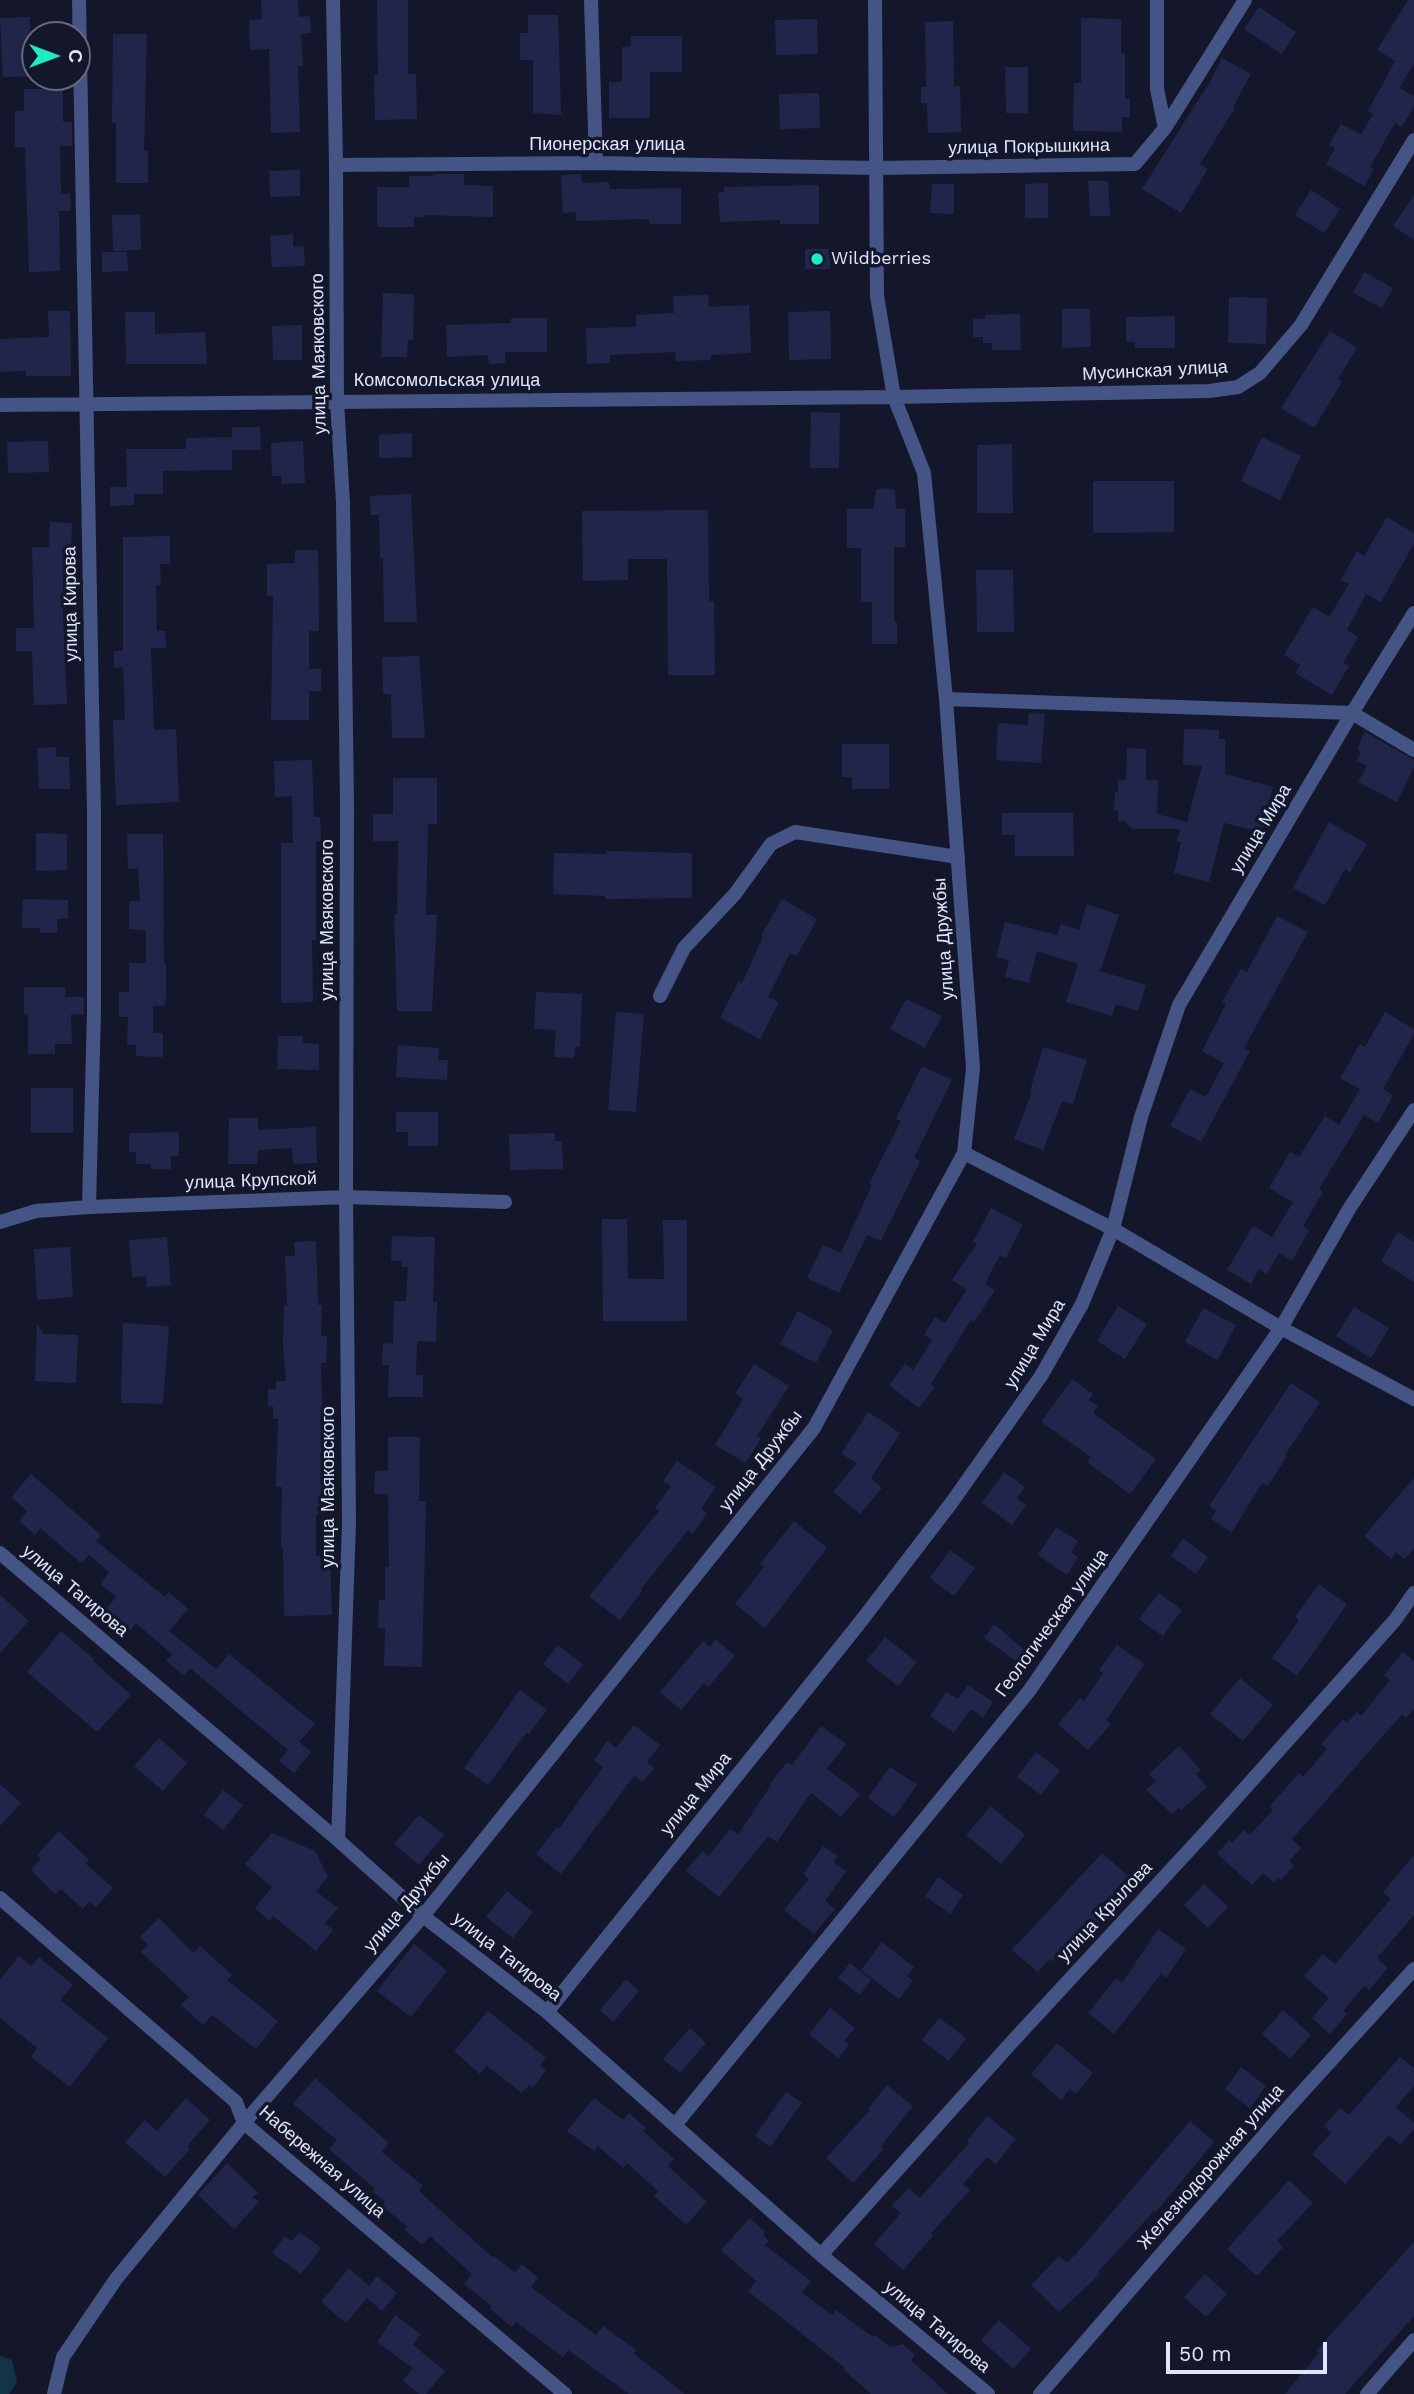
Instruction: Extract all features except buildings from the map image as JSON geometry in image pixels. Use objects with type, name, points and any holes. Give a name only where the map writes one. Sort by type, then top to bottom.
[{"type":"street","name":"улица Кирова","points":[[79,0],[94,812],[94,1011],[89,1207]]},
{"type":"street","name":"улица Маяковского","points":[[332,0],[337,401],[343,503],[347,805],[349,1522],[338,1840]]},
{"type":"street","points":[[591,0],[596,163]]},
{"type":"street","name":"улица Дружбы","points":[[54,2394],[63,2357],[116,2279],[244,2123],[423,1916],[814,1428],[964,1153],[973,1068],[946,699],[924,473],[894,397],[877,296],[875,0]]},
{"type":"street","points":[[1157,0],[1157,89],[1165,128]]},
{"type":"street","name":"улица Покрышкина","points":[[876,168],[1135,164],[1165,128],[1245,0]]},
{"type":"street","name":"Мусинская улица","points":[[894,397],[1209,391],[1238,387],[1260,373],[1301,325],[1414,140]]},
{"type":"street","name":"Пионерская улица","points":[[336,165],[596,163],[876,168]]},
{"type":"street","name":"Комсомольская улица","points":[[0,405],[894,397]]},
{"type":"street","name":"улица Мира","points":[[547,2012],[859,1625],[952,1502],[1041,1376],[1082,1304],[1113,1229],[1141,1117],[1179,1005],[1414,613]]},
{"type":"street","points":[[946,699],[1352,713],[1414,750]]},
{"type":"street","points":[[660,996],[684,948],[735,894],[771,844],[795,832],[958,857]]},
{"type":"street","name":"Геологическая улица","points":[[675,2125],[1029,1691],[1281,1328],[1349,1209],[1414,1110]]},
{"type":"street","points":[[964,1153],[1113,1229],[1281,1328],[1414,1399]]},
{"type":"street","name":"улица Крупской","points":[[0,1222],[36,1211],[89,1207],[346,1197],[505,1202]]},
{"type":"street","name":"улица Тагирова","points":[[0,1553],[338,1840],[423,1916],[547,2012],[821,2255],[988,2394]]},
{"type":"street","name":"улица Крылова","points":[[821,2255],[1395,1620],[1414,1593]]},
{"type":"street","name":"Набережная улица","points":[[0,1898],[236,2102],[244,2123],[565,2394]]},
{"type":"street","name":"Железнодорожная улица","points":[[1040,2394],[1285,2111],[1414,1969]]},
{"type":"street","points":[[1367,2394],[1414,2340]]},
{"type":"water","points":[[0,2356],[12,2360],[17,2382],[9,2394],[0,2394]]},
{"type":"place","name":"Wildberries","points":[[817,259]]}]
